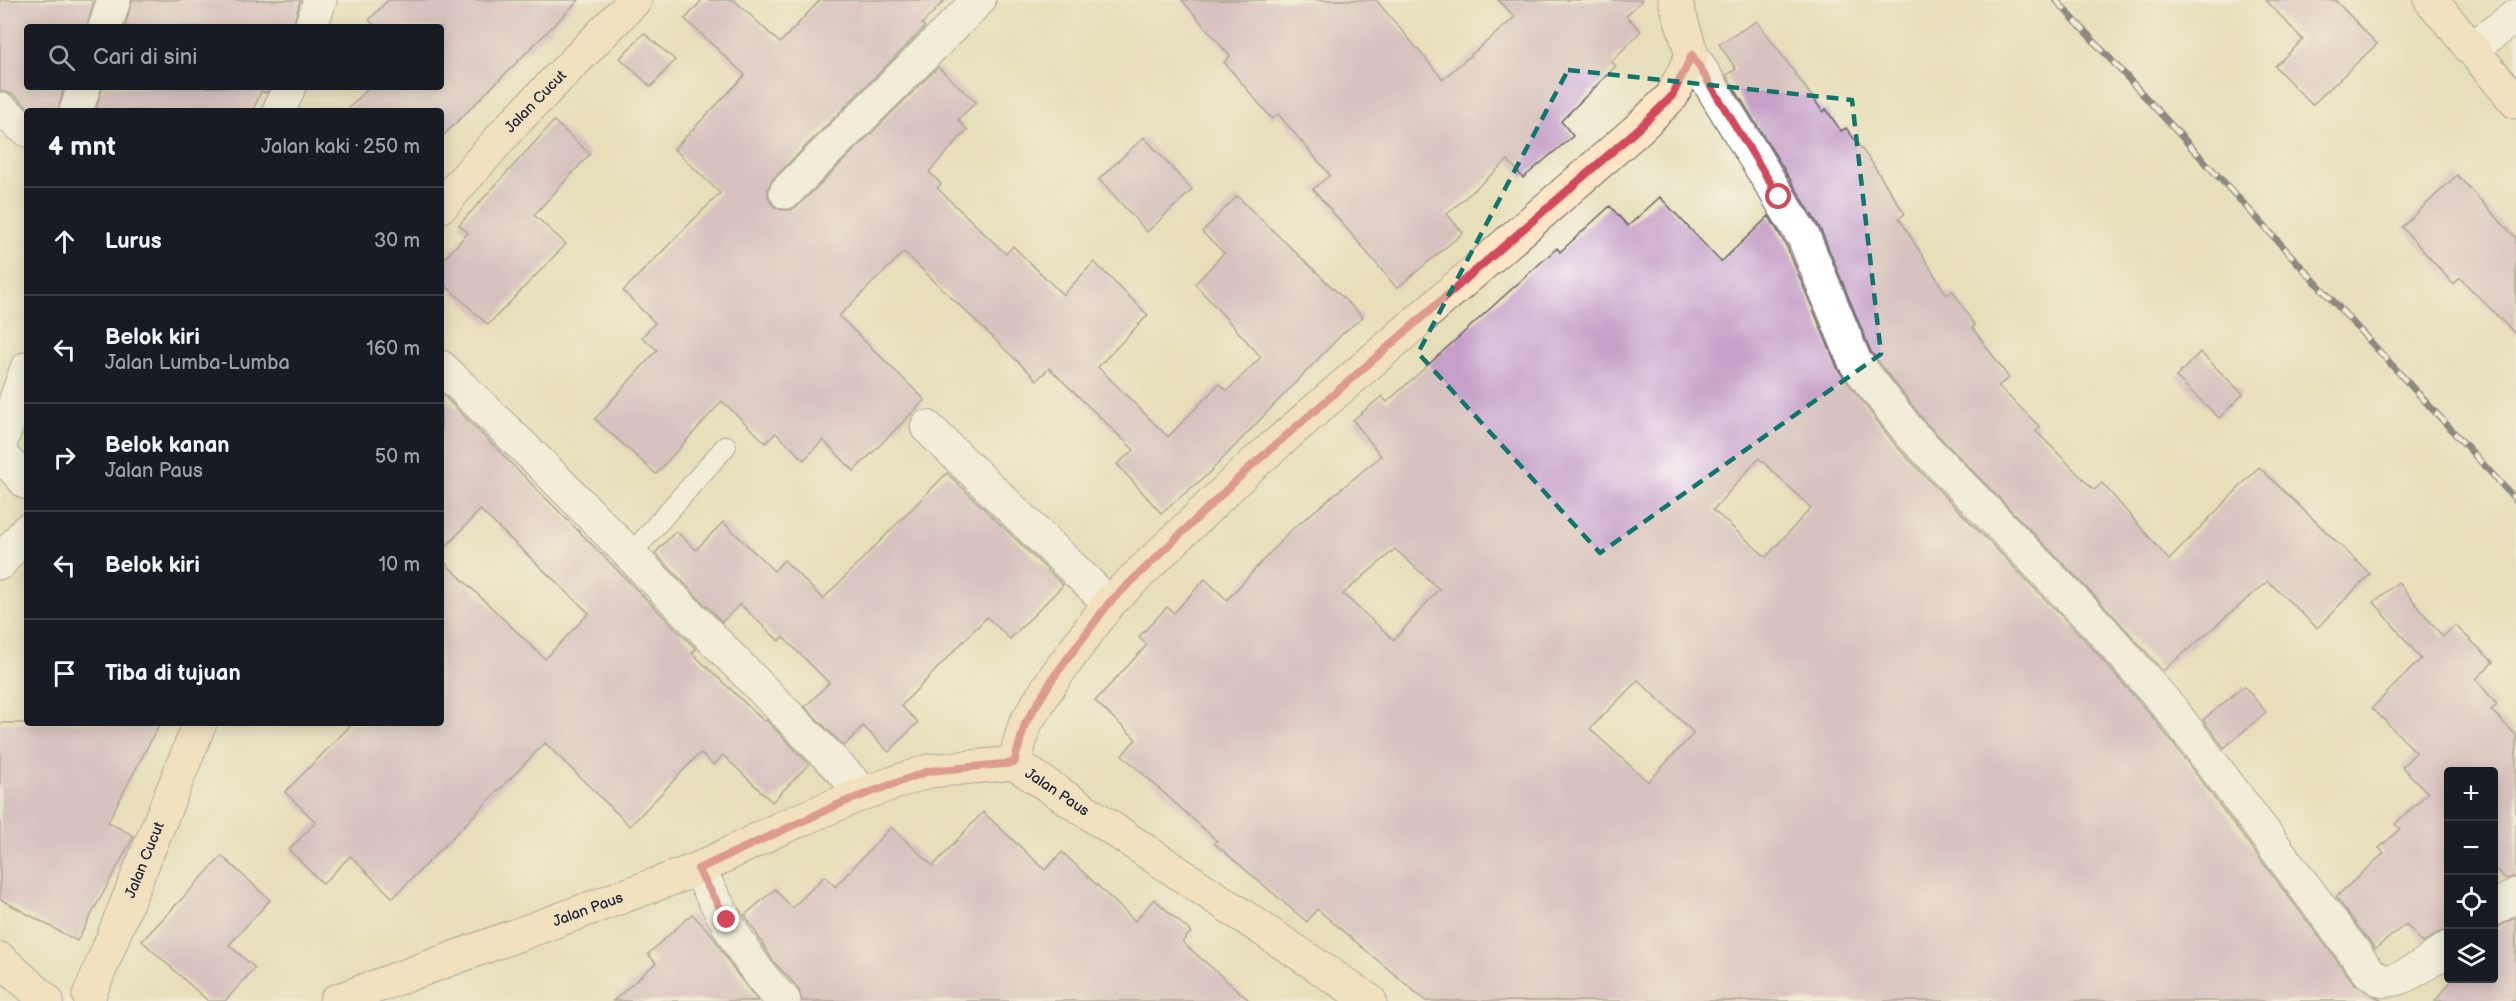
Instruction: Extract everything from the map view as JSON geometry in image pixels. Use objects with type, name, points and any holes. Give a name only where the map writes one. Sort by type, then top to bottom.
[{"type":"street","points":[[106,24],[114,0]]},
{"type":"street","points":[[312,24],[320,0]]},
{"type":"street","name":"Jalan Cucut","points":[[444,203],[512,125],[635,0]]},
{"type":"street","points":[[786,192],[979,0]]},
{"type":"street","points":[[1676,0],[1692,55],[1804,238],[1855,362],[1911,434],[2100,628],[2171,709],[2369,972],[2380,980],[2391,980],[2416,969],[2444,951]]},
{"type":"street","points":[[2431,0],[2516,102]]},
{"type":"street","points":[[2471,49],[2516,16]]},
{"type":"street","points":[[1014,763],[1025,724],[1053,678],[1109,603],[1249,468],[1638,129],[1672,96],[1692,55]]},
{"type":"street","points":[[77,108],[83,90]]},
{"type":"street","points":[[280,108],[288,90]]},
{"type":"street","points":[[0,110],[24,128]]},
{"type":"street","points":[[444,370],[864,793]]},
{"type":"street","points":[[0,445],[24,377]]},
{"type":"street","points":[[927,427],[1109,603]]},
{"type":"street","points":[[0,454],[24,480]]},
{"type":"street","points":[[0,563],[24,534]]},
{"type":"street","name":"Jalan Cucut","points":[[90,999],[199,726]]},
{"type":"street","name":"Jalan Paus","points":[[336,1001],[698,869],[781,828],[864,793],[929,771],[1014,763],[1370,1001]]},
{"type":"street","points":[[698,869],[736,937],[762,977],[784,1001]]},
{"type":"street","points":[[2498,906],[2516,894]]},
{"type":"street","points":[[0,958],[47,1001]]},
{"type":"lane","points":[[630,555],[726,446]]},
{"type":"highlighted area","points":[[1568,70],[1852,100],[1881,354],[1600,553],[1418,353]]},
{"type":"building","points":[[0,0],[94,0],[88,24],[24,24],[24,90],[63,90],[59,108],[29,108],[12,94],[0,91]]},
{"type":"building","points":[[132,0],[300,0],[294,24],[126,24]]},
{"type":"building","points":[[388,0],[579,0],[444,135],[444,108],[349,108],[367,90],[444,90],[444,24],[373,24],[369,20]]},
{"type":"building","points":[[702,0],[734,0],[780,43],[820,0],[945,0],[922,24],[925,27],[773,179],[768,188],[768,197],[773,206],[782,210],[791,210],[799,205],[938,67],[976,102],[958,120],[967,130],[929,172],[941,184],[937,188],[1006,254],[1013,246],[1063,295],[1094,262],[1148,315],[1098,367],[1168,437],[1219,384],[1227,391],[1261,357],[1195,284],[1224,253],[1202,232],[1237,196],[1363,317],[1342,334],[1207,475],[1161,513],[1117,464],[1134,450],[1049,368],[1037,380],[904,252],[839,316],[925,400],[854,471],[823,440],[804,460],[776,433],[766,443],[722,401],[656,474],[595,419],[657,350],[642,337],[655,323],[623,291],[720,193],[674,149],[745,75],[685,19]]},
{"type":"building","points":[[1182,0],[1376,0],[1443,79],[1515,17],[1498,0],[1642,0],[1626,16],[1641,31],[1611,62],[1616,66],[1561,121],[1573,136],[1523,178],[1508,160],[1447,214],[1463,233],[1397,288],[1313,189],[1330,175],[1278,114],[1272,119],[1224,62],[1230,56]]},
{"type":"building","points":[[2266,0],[2335,0],[2377,44],[2312,105],[2275,66],[2303,40]]},
{"type":"building","points":[[1757,21],[1823,112],[1826,109],[1841,131],[1846,128],[1870,160],[1905,214],[1899,218],[1947,295],[1953,291],[1975,326],[1972,327],[2009,378],[1998,386],[2040,427],[2036,431],[2094,490],[2102,483],[2169,560],[2259,467],[2370,574],[2317,628],[2268,581],[2163,671],[2113,615],[1925,422],[1871,352],[1820,228],[1726,75],[1736,69],[1719,44]]},
{"type":"building","points":[[644,33],[675,60],[651,87],[620,58]]},
{"type":"building","points":[[101,90],[268,90],[266,93],[261,91],[254,108],[97,108]]},
{"type":"building","points":[[554,121],[590,154],[534,215],[566,244],[488,325],[444,284],[444,259],[468,233],[459,225]]},
{"type":"building","points":[[1144,137],[1192,190],[1147,232],[1099,179]]},
{"type":"building","points":[[2457,175],[2516,238],[2516,335],[2460,278],[2453,284],[2402,227]]},
{"type":"building","points":[[1660,197],[1721,262],[1769,216],[1787,247],[1838,369],[1896,446],[2086,641],[2156,721],[2354,983],[2382,1001],[1426,1001],[1317,909],[1307,922],[1214,843],[1217,841],[1122,755],[1136,739],[1095,701],[1147,645],[1139,637],[1167,607],[1174,613],[1205,579],[1227,600],[1289,532],[1381,456],[1353,420],[1382,396],[1387,402],[1557,248],[1560,252],[1610,206],[1628,226]],"holes":[[[1759,458],[1811,508],[1766,557],[1713,510]],[[1395,549],[1439,589],[1394,640],[1343,594]],[[1638,680],[1694,733],[1648,782],[1590,729]]]},
{"type":"building","points":[[2200,352],[2243,394],[2219,418],[2176,377]]},
{"type":"building","points":[[444,396],[696,649],[692,653],[764,721],[766,720],[809,764],[772,802],[723,755],[714,765],[700,753],[630,826],[545,743],[393,898],[350,856],[323,884],[289,850],[316,822],[285,792],[350,726],[444,726],[444,562],[545,659],[589,613],[480,510],[444,549]]},
{"type":"building","points":[[947,473],[1063,585],[1010,639],[987,617],[901,706],[918,722],[889,752],[863,726],[844,746],[805,707],[829,683],[783,637],[779,641],[740,604],[722,622],[655,553],[676,531],[696,550],[723,522],[774,571],[784,560],[823,599]]},
{"type":"building","points":[[2398,582],[2443,637],[2455,625],[2493,662],[2476,679],[2497,705],[2491,710],[2516,735],[2516,876],[2506,879],[2498,872],[2498,767],[2444,767],[2444,931],[2423,943],[2406,924],[2375,949],[2336,897],[2384,853],[2379,848],[2400,829],[2395,824],[2428,793],[2402,767],[2416,752],[2372,708],[2421,659],[2374,602]]},
{"type":"building","points":[[2244,686],[2266,712],[2224,748],[2203,720]]},
{"type":"building","points":[[0,723],[24,723],[24,726],[158,726],[108,822],[134,836],[77,941],[0,899]]},
{"type":"building","points":[[983,812],[1045,870],[1062,852],[1135,921],[1154,899],[1191,932],[1182,942],[1250,1001],[802,1001],[798,988],[773,961],[745,915],[775,889],[792,908],[825,876],[835,887],[891,827],[933,866]]},
{"type":"building","points":[[222,856],[270,900],[229,945],[255,968],[225,1001],[208,1001],[142,941]]},
{"type":"building","points":[[692,914],[713,936],[731,966],[758,1001],[613,1001],[656,963],[648,954]]},
{"type":"building","points":[[2516,917],[2516,1001],[2435,1001],[2450,983],[2498,983],[2498,928]]},
{"type":"railway","points":[[2056,0],[2516,500]]},
{"type":"route","points":[[727,920],[698,869],[781,828],[864,793],[929,771],[1014,763],[1025,724],[1053,678],[1109,603],[1249,468],[1638,129],[1672,96],[1692,55],[1779,197]]}]
